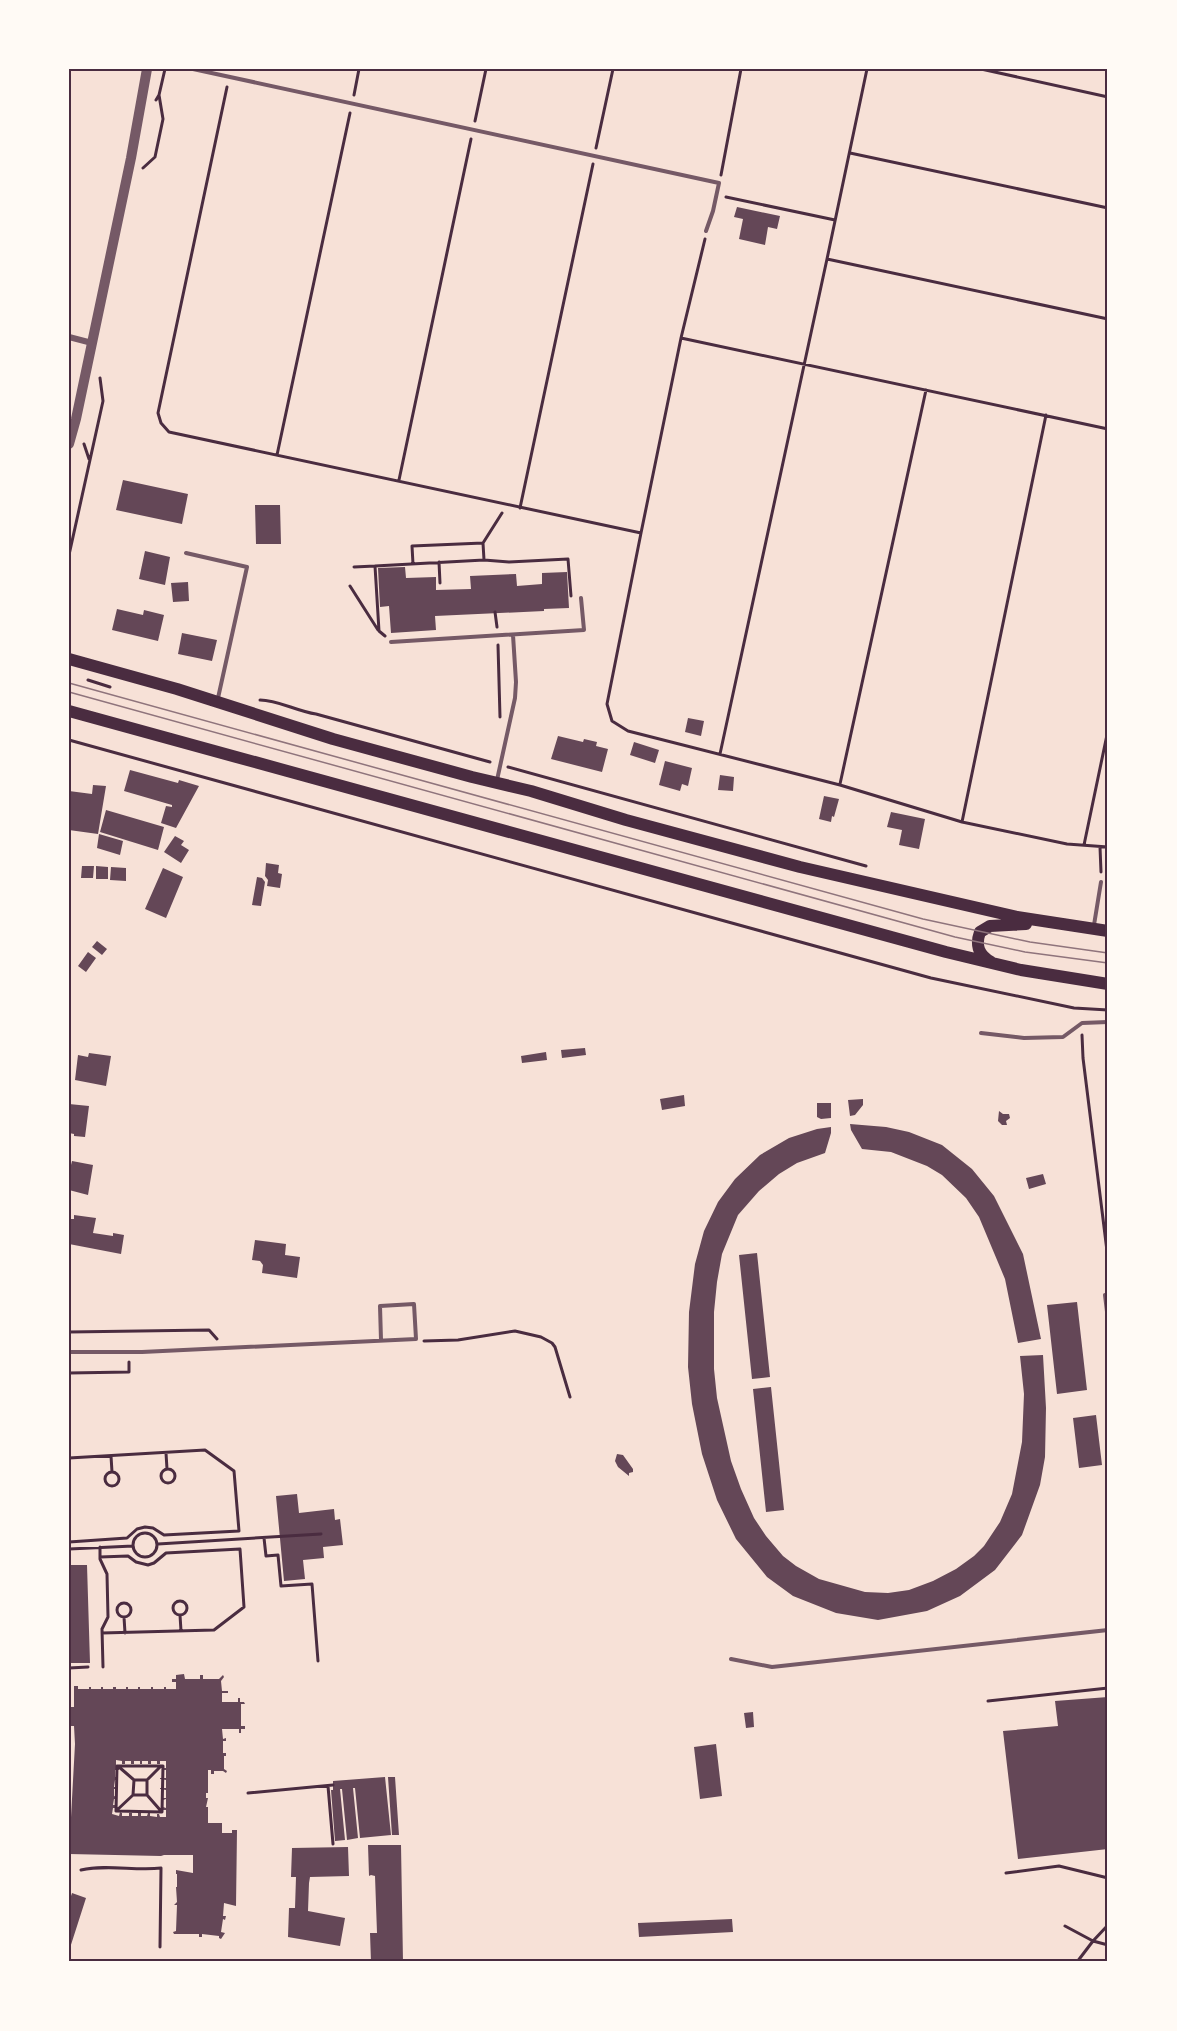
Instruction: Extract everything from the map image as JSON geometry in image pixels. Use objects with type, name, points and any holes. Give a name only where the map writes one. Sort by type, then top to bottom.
[{"type":"main road","points":[[69,659],[218,702],[333,739],[531,791],[626,820],[828,875],[1052,923],[1108,931]]},
{"type":"main road","points":[[69,711],[767,904],[998,964],[1108,984]]},
{"type":"main road","points":[[998,964],[986,959],[979,950],[978,938],[982,929],[1009,924],[1052,923]]},
{"type":"street","points":[[69,444],[131,158],[147,69]]},
{"type":"street","points":[[69,337],[92,344]]},
{"type":"lane","points":[[193,69],[719,183],[706,231]]},
{"type":"lane","points":[[186,553],[247,567],[218,702]]},
{"type":"lane","points":[[391,642],[584,630],[581,598]]},
{"type":"lane","points":[[496,783],[515,698],[513,635]]},
{"type":"lane","points":[[1094,929],[1101,882]]},
{"type":"lane","points":[[981,1033],[1024,1038],[1063,1037],[1082,1023],[1108,1022]]},
{"type":"lane","points":[[1105,1295],[1108,1320]]},
{"type":"lane","points":[[69,1352],[142,1352],[416,1339],[414,1304],[380,1306],[381,1340]]},
{"type":"lane","points":[[731,1659],[772,1667],[1108,1630]]},
{"type":"path","points":[[143,168],[155,157],[163,119],[159,94],[165,69]]},
{"type":"path","points":[[277,455],[359,69]]},
{"type":"path","points":[[399,480],[486,69]]},
{"type":"path","points":[[520,508],[614,69]]},
{"type":"path","points":[[719,183],[741,69]]},
{"type":"path","points":[[720,754],[867,69]]},
{"type":"path","points":[[981,69],[1108,97]]},
{"type":"path","points":[[229,76],[158,413],[160,423],[169,432],[641,533]]},
{"type":"path","points":[[850,153],[1108,208]]},
{"type":"path","points":[[717,195],[835,220]]},
{"type":"path","points":[[706,231],[681,338],[607,704],[612,721],[628,731],[840,785],[962,822],[1067,844],[1108,847]]},
{"type":"path","points":[[827,259],[1108,319]]},
{"type":"path","points":[[681,338],[1108,429]]},
{"type":"path","points":[[69,555],[103,401],[98,370]]},
{"type":"path","points":[[840,785],[926,390]]},
{"type":"path","points":[[962,822],[1046,415]]},
{"type":"path","points":[[484,560],[483,543],[502,513]]},
{"type":"path","points":[[413,564],[412,546],[483,543]]},
{"type":"path","points":[[354,567],[484,560],[508,562],[568,559],[571,599],[581,598]]},
{"type":"path","points":[[439,562],[440,584]]},
{"type":"path","points":[[375,566],[379,631]]},
{"type":"path","points":[[350,586],[379,631],[391,642]]},
{"type":"path","points":[[495,612],[500,713]]},
{"type":"path","points":[[257,700],[266,700],[302,712],[493,763]]},
{"type":"path","points":[[1084,846],[1108,730]]},
{"type":"path","points":[[69,740],[931,978],[1018,998],[1082,1009],[1108,1010]]},
{"type":"path","points":[[509,767],[874,868]]},
{"type":"path","points":[[1100,847],[1101,882]]},
{"type":"path","points":[[1082,1009],[1083,1058],[1108,1259]]},
{"type":"path","points":[[69,1332],[209,1330],[220,1342]]},
{"type":"path","points":[[416,1339],[425,1342],[458,1340],[515,1331],[541,1336],[555,1347],[570,1396]]},
{"type":"path","points":[[69,1373],[129,1372]]},
{"type":"path","points":[[69,1458],[205,1450],[234,1471],[239,1531],[164,1535],[153,1528],[145,1527],[137,1529],[128,1538],[69,1542]]},
{"type":"path","points":[[166,1453],[168,1469]]},
{"type":"path","points":[[111,1456],[112,1472]]},
{"type":"path","points":[[168,1469],[173,1471],[175,1477],[174,1481],[168,1484],[160,1476],[168,1469]]},
{"type":"path","points":[[112,1472],[117,1473],[120,1479],[112,1486],[106,1483],[105,1479],[107,1474],[112,1472]]},
{"type":"path","points":[[144,1533],[152,1534],[158,1544],[152,1555],[144,1557],[136,1553],[133,1546],[137,1535],[144,1533]]},
{"type":"path","points":[[158,1544],[321,1534]]},
{"type":"path","points":[[264,1538],[266,1556],[278,1555],[280,1586],[312,1584],[318,1661]]},
{"type":"path","points":[[69,1549],[133,1546]]},
{"type":"path","points":[[100,1547],[100,1557],[107,1574],[108,1617],[102,1629],[103,1667]]},
{"type":"path","points":[[100,1557],[128,1556],[136,1562],[148,1565],[166,1553],[240,1549],[244,1607],[214,1630],[102,1633]]},
{"type":"path","points":[[179,1601],[185,1602],[188,1606],[186,1612],[180,1615],[176,1614],[173,1608],[179,1601]]},
{"type":"path","points":[[125,1602],[129,1604],[131,1611],[130,1615],[124,1617],[117,1610],[120,1603],[125,1602]]},
{"type":"path","points":[[180,1615],[181,1631]]},
{"type":"path","points":[[124,1617],[125,1633]]},
{"type":"path","points":[[70,1666],[88,1667]]},
{"type":"path","points":[[988,1701],[1108,1688]]},
{"type":"path","points":[[117,1766],[161,1766]]},
{"type":"path","points":[[116,1811],[133,1795],[134,1780],[126,1771],[117,1766]]},
{"type":"path","points":[[116,1811],[117,1766]]},
{"type":"path","points":[[161,1766],[147,1780],[147,1795],[161,1810]]},
{"type":"path","points":[[116,1811],[162,1812],[163,1766],[161,1766]]},
{"type":"path","points":[[134,1780],[147,1780]]},
{"type":"path","points":[[248,1793],[331,1785],[333,1844]]},
{"type":"path","points":[[133,1795],[147,1795]]},
{"type":"path","points":[[1006,1873],[1059,1866],[1108,1878]]},
{"type":"path","points":[[81,1870],[94,1867],[161,1868],[160,1947]]},
{"type":"path","points":[[1077,1962],[1108,1925]]},
{"type":"path","points":[[1065,1926],[1093,1941],[1108,1944]]},
{"type":"building","points":[[737,207],[780,216],[777,229],[768,227],[765,245],[739,239],[743,219],[734,217]]},
{"type":"building","points":[[123,480],[188,494],[182,524],[116,510]]},
{"type":"building","points":[[255,505],[280,505],[281,544],[256,544]]},
{"type":"building","points":[[145,551],[170,557],[165,585],[139,579]]},
{"type":"building","points":[[405,567],[406,578],[436,577],[436,590],[471,589],[470,576],[516,574],[517,586],[542,584],[542,573],[567,572],[569,608],[435,616],[436,630],[391,633],[389,606],[380,607],[378,568]]},
{"type":"building","points":[[188,582],[189,601],[173,602],[171,583]]},
{"type":"building","points":[[117,609],[143,615],[144,610],[164,615],[158,641],[112,630]]},
{"type":"building","points":[[182,633],[217,640],[212,661],[178,654]]},
{"type":"building","points":[[688,718],[704,721],[701,736],[685,732]]},
{"type":"building","points":[[558,736],[583,742],[584,739],[597,742],[596,746],[608,749],[602,772],[551,759]]},
{"type":"building","points":[[634,742],[659,750],[655,763],[630,755]]},
{"type":"building","points":[[665,761],[692,768],[688,786],[682,784],[680,791],[659,785]]},
{"type":"building","points":[[130,770],[178,783],[179,780],[199,786],[176,828],[161,823],[166,806],[172,807],[172,805],[124,791]]},
{"type":"building","points":[[720,775],[734,777],[733,791],[718,790]]},
{"type":"building","points":[[93,785],[106,786],[98,834],[69,830],[69,791],[92,794]]},
{"type":"building","points":[[824,796],[839,799],[831,822],[819,819]]},
{"type":"building","points":[[106,810],[164,827],[158,850],[100,832]]},
{"type":"building","points":[[891,812],[925,819],[919,849],[899,845],[902,830],[887,827]]},
{"type":"building","points":[[99,834],[123,841],[120,855],[97,848]]},
{"type":"building","points":[[175,836],[184,841],[181,845],[189,850],[181,863],[164,852]]},
{"type":"building","points":[[266,863],[279,865],[278,873],[282,874],[280,888],[267,886]]},
{"type":"building","points":[[82,866],[94,866],[93,878],[81,878]]},
{"type":"building","points":[[96,866],[108,867],[108,879],[96,879]]},
{"type":"building","points":[[111,867],[126,868],[126,881],[110,880]]},
{"type":"building","points":[[163,868],[183,877],[166,918],[145,909]]},
{"type":"building","points":[[257,877],[262,878],[265,882],[261,906],[252,905]]},
{"type":"building","points":[[97,941],[107,949],[102,955],[92,947]]},
{"type":"building","points":[[88,952],[96,958],[86,972],[78,966]]},
{"type":"building","points":[[585,1048],[586,1055],[562,1058],[561,1050]]},
{"type":"building","points":[[546,1052],[547,1060],[522,1063],[521,1056]]},
{"type":"building","points":[[89,1053],[111,1056],[106,1086],[75,1080],[78,1055],[88,1057]]},
{"type":"building","points":[[684,1095],[685,1106],[662,1110],[660,1099]]},
{"type":"building","points":[[863,1099],[863,1105],[855,1115],[850,1116],[848,1100]]},
{"type":"building","points":[[817,1103],[831,1103],[831,1118],[817,1117]]},
{"type":"building","points":[[69,1104],[89,1106],[85,1137],[69,1133]]},
{"type":"building","points":[[999,1111],[1009,1114],[1007,1125],[1002,1125],[998,1121]]},
{"type":"building","points":[[850,1124],[886,1127],[909,1132],[942,1145],[972,1169],[994,1196],[1023,1254],[1041,1339],[1018,1343],[1005,1279],[979,1217],[966,1198],[942,1175],[927,1166],[891,1152],[862,1149]]},
{"type":"building","points":[[831,1127],[825,1153],[797,1163],[779,1174],[759,1191],[738,1215],[722,1254],[717,1282],[714,1312],[714,1369],[717,1398],[731,1461],[754,1518],[783,1556],[819,1579],[865,1592],[888,1593],[909,1590],[933,1581],[974,1556],[984,1546],[1000,1522],[1012,1494],[1022,1442],[1024,1394],[1020,1356],[1043,1355],[1046,1408],[1045,1457],[1040,1485],[1022,1535],[995,1570],[960,1596],[927,1611],[878,1620],[836,1613],[793,1596],[767,1577],[736,1539],[717,1500],[702,1454],[692,1404],[688,1367],[689,1312],[695,1264],[704,1231],[718,1202],[735,1179],[760,1155],[789,1138]]},
{"type":"building","points":[[72,1161],[93,1165],[88,1195],[69,1190],[69,1165]]},
{"type":"building","points":[[1043,1174],[1046,1184],[1029,1189],[1026,1178]]},
{"type":"building","points":[[74,1215],[96,1218],[93,1233],[124,1235],[121,1254],[69,1244],[69,1219],[74,1219]]},
{"type":"building","points":[[255,1240],[286,1244],[285,1255],[300,1257],[297,1278],[262,1273],[263,1265],[260,1261],[252,1260]]},
{"type":"building","points":[[757,1253],[770,1377],[752,1379],[739,1255]]},
{"type":"building","points":[[1077,1302],[1087,1390],[1057,1394],[1047,1305]]},
{"type":"building","points":[[771,1387],[784,1510],[766,1512],[753,1389]]},
{"type":"building","points":[[1096,1415],[1102,1465],[1079,1468],[1073,1418]]},
{"type":"building","points":[[617,1454],[623,1455],[633,1469],[629,1476],[618,1467],[615,1461]]},
{"type":"building","points":[[297,1494],[299,1513],[334,1509],[335,1520],[340,1519],[343,1545],[323,1547],[324,1558],[303,1560],[305,1579],[284,1581],[276,1496]]},
{"type":"building","points":[[69,1565],[87,1565],[90,1663],[69,1663]]},
{"type":"building","points":[[184,1674],[185,1679],[200,1679],[200,1675],[203,1675],[203,1679],[219,1679],[223,1675],[222,1691],[228,1691],[228,1693],[222,1693],[222,1702],[238,1702],[240,1698],[240,1702],[245,1704],[241,1704],[241,1726],[245,1726],[245,1729],[241,1729],[239,1733],[239,1729],[222,1729],[223,1739],[226,1738],[226,1741],[223,1741],[223,1753],[226,1753],[224,1769],[226,1773],[214,1771],[214,1774],[211,1774],[211,1770],[208,1770],[206,1807],[208,1807],[208,1823],[222,1823],[222,1833],[232,1833],[232,1830],[237,1830],[236,1906],[224,1903],[223,1916],[226,1916],[225,1920],[223,1919],[221,1932],[225,1933],[221,1939],[219,1936],[202,1934],[202,1937],[199,1937],[199,1934],[174,1934],[173,1932],[176,1931],[177,1905],[174,1905],[177,1902],[176,1870],[193,1873],[193,1855],[69,1854],[75,1744],[74,1726],[69,1726],[69,1707],[74,1707],[74,1686],[78,1686],[78,1689],[91,1687],[91,1689],[101,1689],[103,1687],[103,1689],[113,1689],[116,1687],[116,1689],[126,1689],[128,1687],[128,1689],[138,1689],[140,1687],[140,1689],[151,1689],[153,1687],[153,1689],[164,1689],[166,1687],[166,1689],[176,1689],[176,1682],[172,1682],[172,1679],[176,1679],[176,1675]],"holes":[[[116,1760],[122,1761],[122,1764],[125,1764],[125,1761],[131,1761],[131,1764],[134,1764],[134,1761],[140,1761],[140,1764],[142,1761],[148,1761],[148,1764],[151,1764],[151,1761],[157,1761],[157,1764],[160,1764],[160,1761],[166,1761],[166,1768],[163,1768],[166,1770],[166,1778],[160,1778],[166,1780],[166,1788],[160,1788],[166,1790],[166,1798],[163,1798],[163,1800],[166,1799],[166,1808],[163,1807],[163,1810],[166,1810],[166,1817],[160,1817],[159,1814],[157,1817],[150,1816],[150,1813],[147,1816],[141,1816],[141,1813],[138,1813],[138,1816],[132,1816],[132,1813],[129,1813],[129,1816],[122,1816],[120,1812],[119,1816],[112,1814],[113,1808],[116,1808],[116,1805],[113,1805],[114,1799],[117,1799],[114,1796],[114,1789],[117,1789],[114,1787],[115,1780],[118,1780],[118,1777],[115,1777],[115,1770],[119,1770],[119,1767],[116,1767]]]},
{"type":"building","points":[[1108,1697],[1108,1849],[1018,1859],[1003,1731],[1058,1726],[1055,1701]]},
{"type":"building","points":[[753,1712],[754,1727],[746,1728],[744,1713]]},
{"type":"building","points":[[716,1744],[722,1796],[700,1799],[694,1747]]},
{"type":"building","points":[[385,1777],[391,1835],[360,1838],[355,1788],[353,1788],[358,1838],[347,1840],[342,1789],[340,1789],[345,1840],[335,1841],[331,1790],[333,1790],[333,1781]]},
{"type":"building","points":[[388,1777],[395,1777],[399,1835],[392,1835]]},
{"type":"building","points":[[368,1845],[401,1845],[403,1962],[371,1962],[370,1933],[377,1933],[375,1876],[369,1876]]},
{"type":"building","points":[[348,1847],[349,1876],[310,1877],[309,1883],[308,1911],[345,1918],[340,1946],[288,1937],[289,1908],[295,1908],[296,1877],[291,1877],[292,1848]]},
{"type":"building","points":[[72,1893],[86,1898],[69,1951],[69,1902]]},
{"type":"building","points":[[732,1919],[733,1932],[639,1937],[638,1923]]},
{"type":"tram line","points":[[69,683],[923,919],[1030,942],[1108,953]]},
{"type":"tram line","points":[[69,692],[955,937],[1025,952],[1108,963]]}]
